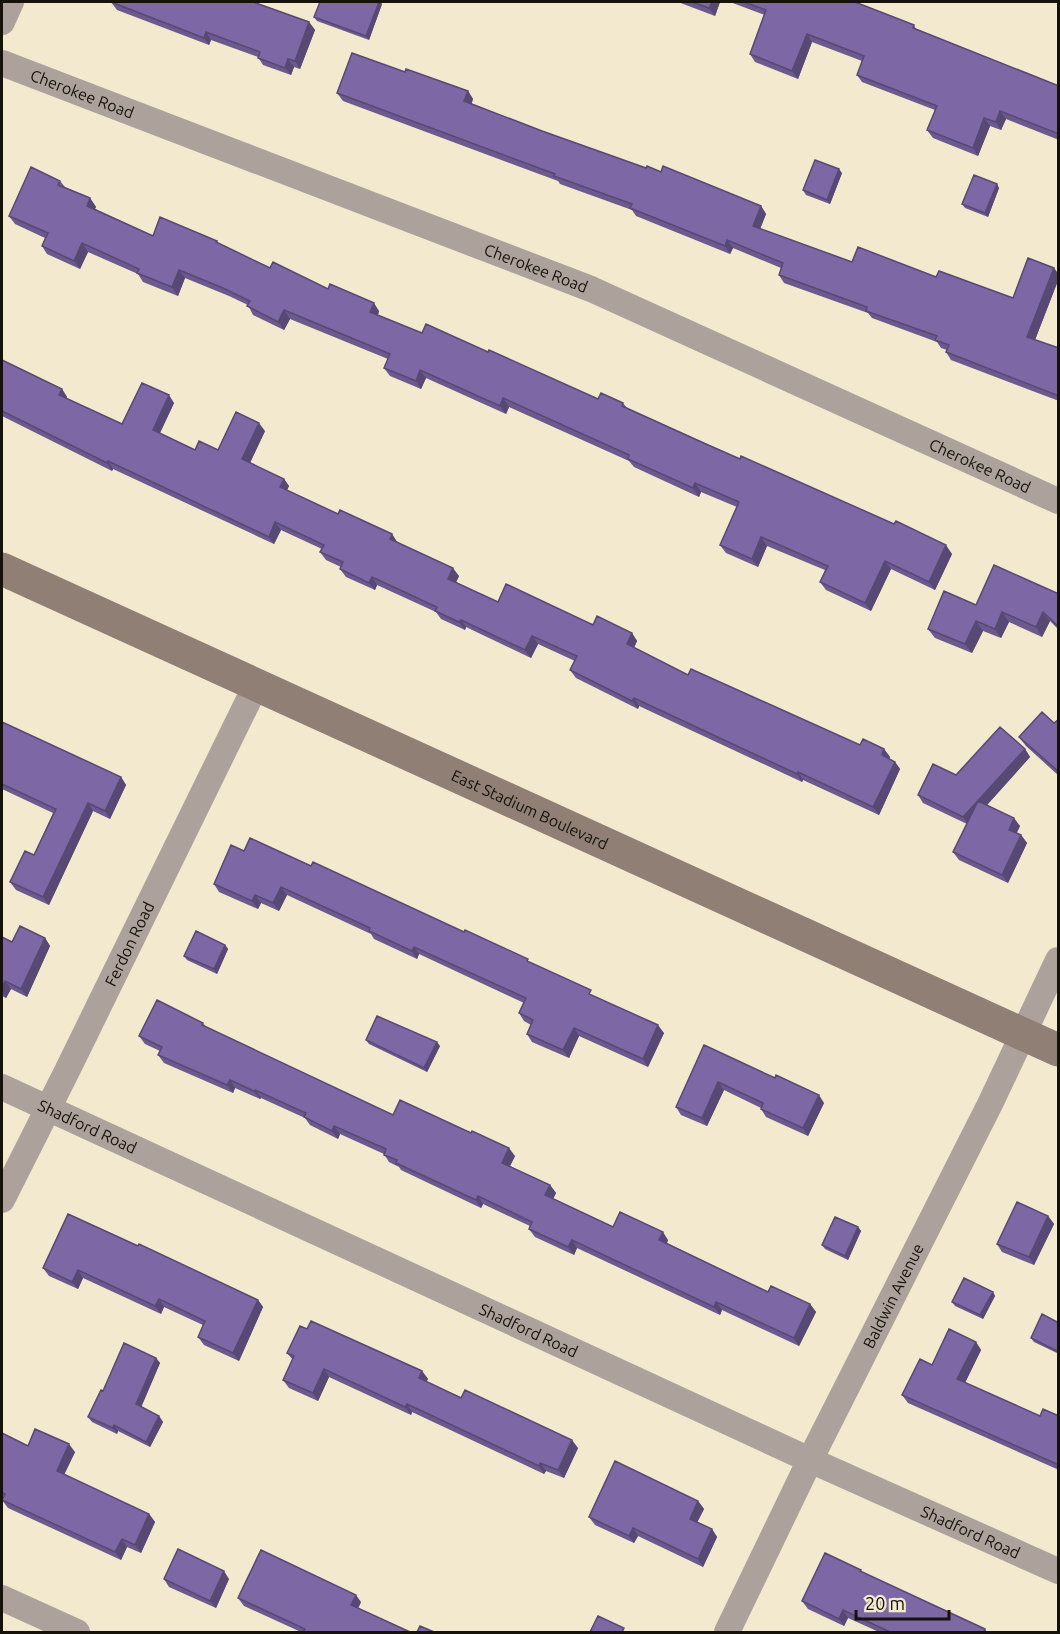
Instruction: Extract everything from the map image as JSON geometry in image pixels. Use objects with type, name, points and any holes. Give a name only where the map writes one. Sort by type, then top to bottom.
[{"type":"main road","name":"East Stadium Boulevard","points":[[2,569],[1059,1050]]},
{"type":"street","points":[[2,22],[11,2]]},
{"type":"street","name":"Cherokee Road","points":[[2,63],[591,289],[1059,501]]},
{"type":"street","name":"Ferdon Road","points":[[2,1200],[256,685]]},
{"type":"street","name":"Baldwin Avenue","points":[[727,1632],[810,1460],[990,1104],[1059,960]]},
{"type":"street","name":"Shadford Road","points":[[2,1087],[810,1460],[1059,1571]]},
{"type":"street","points":[[2,1598],[77,1632]]},
{"type":"building","points":[[111,2],[253,2],[309,22],[295,61],[288,59],[285,68],[258,58],[260,52],[206,32],[204,38]]},
{"type":"building","points":[[320,2],[379,2],[366,36],[314,17]]},
{"type":"building","points":[[692,2],[712,2],[709,8]]},
{"type":"building","points":[[744,2],[855,2],[914,25],[913,28],[1059,86],[1059,134],[1000,111],[996,122],[984,118],[973,148],[927,130],[937,106],[857,75],[864,56],[807,34],[792,71],[750,54],[766,10]]},
{"type":"building","points":[[352,53],[468,91],[464,101],[542,131],[646,168],[647,166],[661,172],[663,166],[761,206],[753,226],[852,262],[858,247],[936,277],[939,271],[1013,298],[1028,258],[1054,268],[1027,337],[1059,348],[1059,396],[946,352],[949,345],[935,340],[937,336],[866,311],[867,307],[779,275],[783,263],[727,240],[725,246],[630,208],[632,204],[337,93]]},
{"type":"building","points":[[815,160],[839,169],[827,200],[803,190]]},
{"type":"building","points":[[31,167],[60,181],[58,185],[90,198],[87,206],[153,236],[160,217],[217,241],[270,268],[273,262],[328,289],[330,284],[374,303],[370,312],[422,333],[426,324],[598,399],[601,393],[623,403],[622,406],[708,445],[740,459],[741,456],[894,524],[896,521],[946,545],[929,582],[885,561],[865,603],[820,582],[828,566],[761,537],[752,559],[720,545],[739,502],[695,483],[693,488],[628,459],[629,455],[503,398],[500,406],[420,370],[416,381],[384,368],[390,354],[284,310],[278,322],[247,306],[250,301],[179,270],[172,287],[137,273],[139,269],[82,243],[74,261],[42,246],[48,233],[9,216]]},
{"type":"building","points":[[974,175],[997,184],[985,213],[962,204]]},
{"type":"building","points":[[2,360],[62,389],[59,395],[122,424],[142,383],[169,395],[153,430],[195,450],[199,441],[218,450],[236,412],[259,423],[242,459],[284,479],[280,487],[338,514],[340,510],[392,534],[390,539],[453,568],[448,579],[498,602],[506,584],[593,625],[597,616],[632,633],[627,644],[688,675],[691,669],[860,745],[863,739],[884,749],[882,755],[895,762],[873,807],[634,698],[632,701],[570,670],[577,656],[532,636],[525,650],[461,620],[459,622],[435,611],[437,607],[372,577],[369,583],[340,569],[343,562],[320,552],[324,545],[275,522],[269,537],[108,461],[107,463],[2,411]]},
{"type":"building","points":[[994,565],[1059,594],[1059,627],[1043,612],[1036,627],[1002,612],[995,629],[976,621],[965,644],[928,629],[944,591],[976,605]]},
{"type":"building","points":[[1042,712],[1054,723],[1059,719],[1059,772],[1019,737]]},
{"type":"building","points":[[2,722],[121,777],[105,811],[88,803],[43,897],[10,882],[25,851],[34,855],[56,809],[2,784]]},
{"type":"building","points":[[1000,727],[1025,749],[963,817],[918,795],[933,764],[956,775]]},
{"type":"building","points":[[978,801],[1014,818],[1009,830],[1021,835],[1002,875],[953,852]]},
{"type":"building","points":[[250,838],[311,866],[313,862],[464,932],[465,930],[591,990],[589,994],[658,1025],[643,1059],[574,1028],[563,1050],[527,1034],[533,1020],[519,1013],[526,998],[414,947],[412,951],[369,931],[370,928],[281,887],[273,903],[255,895],[252,901],[214,884],[231,845],[244,851]]},
{"type":"building","points":[[20,926],[45,938],[21,989],[5,981],[2,988],[2,937],[12,942]]},
{"type":"building","points":[[196,931],[225,945],[214,969],[184,956]]},
{"type":"building","points":[[157,1000],[203,1023],[202,1025],[393,1115],[400,1100],[509,1148],[502,1163],[550,1185],[545,1195],[613,1227],[620,1212],[663,1232],[659,1240],[768,1292],[771,1286],[810,1304],[794,1338],[716,1302],[714,1307],[572,1240],[568,1247],[529,1229],[532,1222],[478,1196],[476,1200],[396,1163],[397,1160],[384,1155],[386,1149],[334,1126],[332,1131],[304,1117],[306,1113],[255,1090],[230,1080],[227,1085],[158,1055],[162,1047],[139,1036]]},
{"type":"building","points":[[377,1016],[437,1042],[424,1068],[366,1040]]},
{"type":"building","points":[[704,1045],[775,1078],[776,1075],[819,1095],[803,1128],[761,1109],[763,1103],[718,1082],[702,1118],[676,1107]]},
{"type":"building","points":[[1017,1202],[1048,1216],[1029,1257],[997,1244]]},
{"type":"building","points":[[68,1214],[138,1246],[139,1244],[258,1300],[233,1353],[198,1337],[205,1321],[159,1299],[155,1306],[78,1270],[72,1282],[43,1268]]},
{"type":"building","points":[[835,1217],[858,1227],[845,1256],[822,1245]]},
{"type":"building","points":[[964,1278],[993,1292],[980,1315],[952,1302]]},
{"type":"building","points":[[1042,1314],[1059,1323],[1059,1352],[1031,1338]]},
{"type":"building","points":[[311,1321],[422,1371],[419,1378],[461,1398],[465,1390],[572,1440],[558,1470],[540,1463],[539,1466],[407,1404],[405,1407],[324,1369],[313,1393],[283,1380],[294,1356],[287,1353],[300,1326],[307,1329]]},
{"type":"building","points":[[949,1329],[976,1342],[957,1379],[1040,1416],[1043,1409],[1059,1416],[1059,1465],[902,1395],[920,1359],[932,1365]]},
{"type":"building","points":[[124,1343],[156,1358],[136,1404],[159,1416],[146,1442],[114,1425],[113,1428],[88,1417],[101,1390],[103,1391]]},
{"type":"building","points":[[35,1429],[69,1444],[57,1471],[149,1514],[135,1545],[122,1539],[115,1552],[2,1500],[5,1494],[2,1492],[2,1433],[28,1446]]},
{"type":"building","points":[[615,1461],[698,1501],[690,1519],[712,1529],[698,1559],[633,1528],[629,1536],[589,1517]]},
{"type":"building","points":[[178,1549],[224,1571],[210,1601],[164,1579]]},
{"type":"building","points":[[261,1550],[356,1595],[351,1605],[410,1632],[303,1632],[305,1629],[238,1598]]},
{"type":"building","points":[[825,1553],[985,1629],[984,1632],[890,1632],[843,1610],[839,1619],[802,1601]]},
{"type":"building","points":[[598,1616],[624,1628],[622,1632],[590,1632]]},
{"type":"building","points":[[420,1626],[434,1632],[417,1632]]}]
